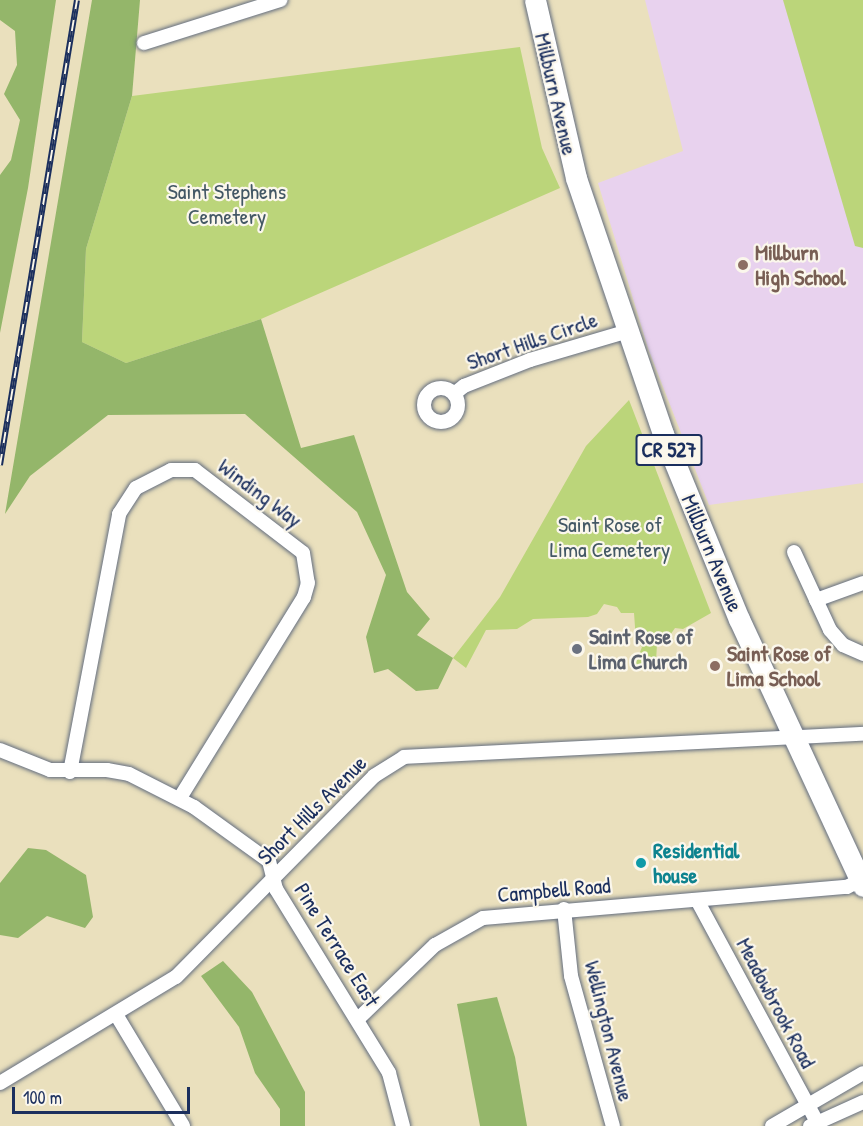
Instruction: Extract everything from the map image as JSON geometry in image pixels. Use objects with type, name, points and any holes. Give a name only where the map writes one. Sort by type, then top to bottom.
[{"type":"main road","name":"Millburn Avenue","points":[[535,0],[576,178],[625,332],[700,526],[792,737],[862,883]]},
{"type":"street","points":[[144,43],[280,0]]},
{"type":"street","name":"Short Hills Circle","points":[[454,394],[464,386],[530,360],[625,332]]},
{"type":"street","name":"Winding Way","points":[[70,772],[118,514],[136,488],[171,470],[195,470],[303,553],[308,584],[304,597],[180,798]]},
{"type":"street","points":[[794,552],[837,639],[863,654]]},
{"type":"street","points":[[816,600],[863,583]]},
{"type":"street","name":"Short Hills Avenue","points":[[0,1083],[117,1016],[176,977],[374,776],[404,757],[863,734]]},
{"type":"street","name":"Pine Terrace East","points":[[0,750],[50,770],[70,772],[107,770],[129,774],[180,798],[269,861],[276,889],[358,1018],[389,1073],[403,1126]]},
{"type":"street","name":"Campbell Road","points":[[358,1018],[435,945],[465,926],[506,913],[697,900],[846,887],[862,883]]},
{"type":"street","name":"Meadowbrook Road","points":[[697,900],[807,1105],[815,1125]]},
{"type":"street","name":"Wellington Avenue","points":[[564,909],[571,976],[613,1126]]},
{"type":"street","points":[[117,1016],[183,1126]]},
{"type":"street","points":[[772,1126],[863,1073]]},
{"type":"street","points":[[815,1125],[863,1102]]},
{"type":"shaded area","name":"Millburn High School","points":[[645,0],[863,0],[863,483],[709,505],[648,348],[598,183],[683,151]]},
{"type":"green space","points":[[0,0],[56,0],[28,188],[0,333],[0,175],[11,160],[20,120],[4,94],[17,65],[15,31],[0,20]]},
{"type":"green space","points":[[92,0],[140,0],[132,96],[86,249],[82,342],[126,363],[261,319],[301,448],[354,435],[407,592],[430,619],[417,635],[453,658],[438,689],[416,691],[388,669],[374,673],[366,637],[386,575],[357,512],[245,414],[108,415],[30,476],[5,514]]},
{"type":"green space","points":[[783,0],[863,0],[863,248],[855,246]]},
{"type":"green space","name":"Saint Stephens Cemetery","points":[[520,47],[542,148],[560,188],[261,319],[126,363],[82,342],[86,249],[132,96]]},
{"type":"green space","name":"Saint Rose of Lima Cemetery","points":[[629,400],[711,613],[683,629],[675,628],[666,641],[657,644],[656,662],[635,665],[642,647],[636,641],[634,613],[621,613],[617,607],[604,604],[597,614],[588,617],[533,619],[517,629],[486,630],[466,668],[453,658],[500,597],[586,446]]},
{"type":"green space","points":[[28,848],[46,850],[86,875],[93,917],[85,928],[47,916],[18,938],[0,935],[0,883]]},
{"type":"green space","points":[[223,961],[252,992],[305,1092],[305,1126],[280,1126],[280,1109],[255,1073],[239,1027],[201,976]]},
{"type":"green space","points":[[497,997],[515,1057],[527,1126],[480,1126],[457,1004]]},
{"type":"railway","points":[[0,465],[77,0]]},
{"type":"place","name":"Millburn High School","points":[[743,265]]},
{"type":"place","name":"Saint Rose of Lima Church","points":[[577,649]]},
{"type":"place","name":"Saint Rose of Lima School","points":[[715,666]]},
{"type":"place","name":"Residential house","points":[[641,863]]}]
